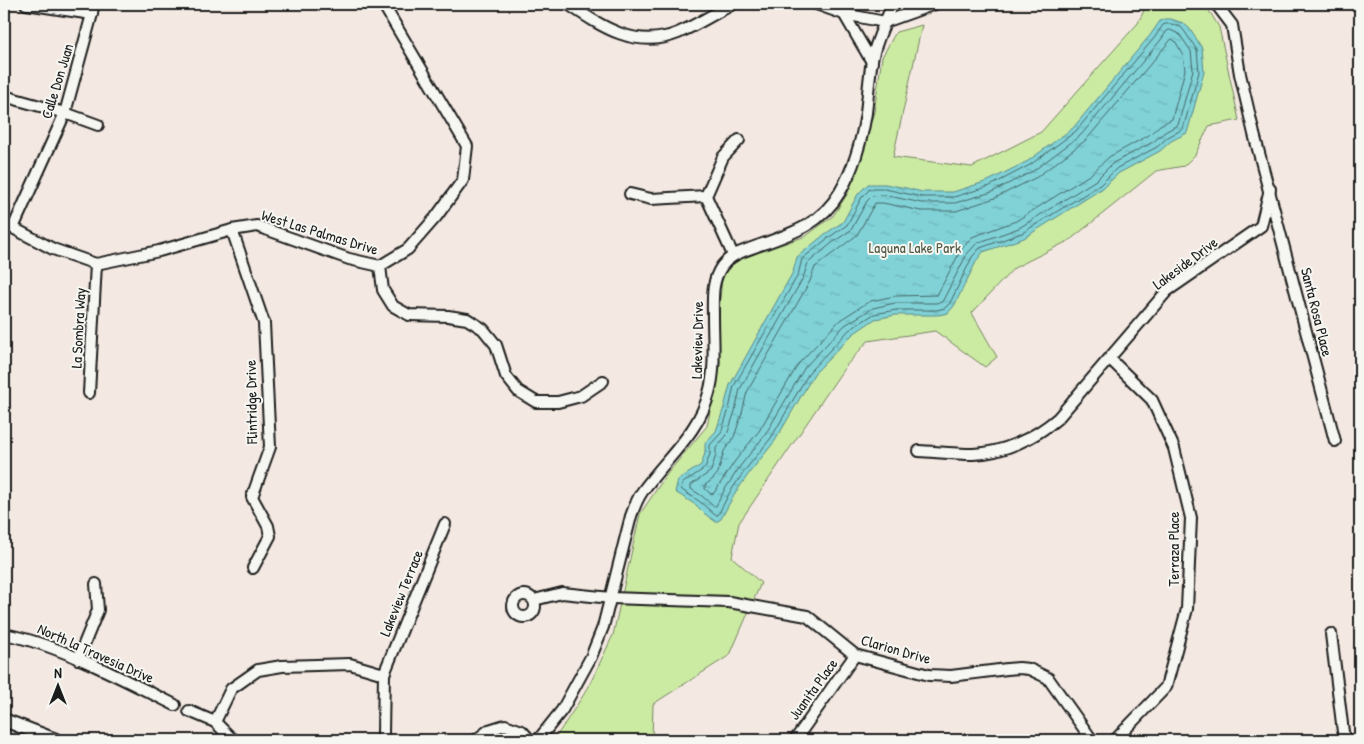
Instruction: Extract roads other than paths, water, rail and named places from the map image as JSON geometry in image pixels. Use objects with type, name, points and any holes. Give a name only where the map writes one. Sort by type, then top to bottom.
[{"type":"main road","points":[[4,720],[56,740]]},
{"type":"street","points":[[26,4],[93,9]]},
{"type":"street","name":"West Las Palmas Drive","points":[[96,264],[159,251],[232,230],[257,226],[349,259],[380,266],[408,249],[436,217],[463,180],[467,146],[383,4]]},
{"type":"street","points":[[568,4],[593,21],[614,32],[631,37],[650,38],[678,33],[733,4]]},
{"type":"street","points":[[816,4],[844,14],[885,22],[935,4]]},
{"type":"street","points":[[739,140],[723,157],[706,196],[733,255],[798,231],[818,218],[835,201],[851,170],[861,137],[877,40],[893,4]]},
{"type":"street","name":"Lakeside Drive","points":[[919,451],[975,454],[1001,449],[1040,431],[1058,418],[1167,291],[1261,226],[1270,189],[1254,134],[1240,74],[1232,25],[1216,4]]},
{"type":"street","name":"Calle Don Juan","points":[[8,227],[42,164],[65,113],[93,9]]},
{"type":"street","points":[[844,14],[872,62]]},
{"type":"street","points":[[4,96],[65,113],[98,125]]},
{"type":"street","name":"Santa Rosa Place","points":[[1270,189],[1335,441]]},
{"type":"street","points":[[630,194],[651,199],[706,196]]},
{"type":"street","points":[[8,227],[53,249],[96,264]]},
{"type":"street","name":"Flintridge Drive","points":[[232,230],[264,323],[270,447],[252,498],[268,526],[270,536],[253,568]]},
{"type":"street","name":"Lakeview Drive","points":[[538,740],[562,710],[591,657],[603,627],[631,516],[642,492],[692,431],[706,405],[712,377],[712,300],[715,282],[723,265],[733,255]]},
{"type":"street","name":"La Sombra Way","points":[[89,393],[96,264]]},
{"type":"street","points":[[380,266],[383,290],[393,306],[409,315],[448,316],[467,319],[483,329],[496,345],[506,376],[518,391],[536,402],[558,402],[581,396],[603,381]]},
{"type":"street","name":"Terraza Place","points":[[1110,359],[1152,400],[1174,448],[1190,518],[1187,609],[1166,688],[1115,740]]},
{"type":"street","name":"Lakeview Terrace","points":[[384,674],[445,524]]},
{"type":"street","points":[[78,659],[98,610],[96,584]]},
{"type":"street","name":"Clarion Drive","points":[[534,600],[562,593],[611,598],[728,602],[807,616],[856,655],[929,675],[951,676],[1007,669],[1029,669],[1048,678],[1092,740]]},
{"type":"street","name":"North la Travesia Drive","points":[[4,634],[26,638],[78,659],[175,704]]},
{"type":"street","points":[[1331,634],[1344,740]]},
{"type":"street","name":"Juanita Place","points":[[795,740],[856,655]]},
{"type":"street","points":[[215,722],[232,689],[258,670],[282,666],[350,664],[384,674],[384,740]]},
{"type":"street","points":[[189,711],[215,722],[233,740]]},
{"type":"street","points":[[476,740],[489,730],[505,725],[522,730],[530,740]]},
{"type":"water","points":[[1164,19],[1183,23],[1189,28],[1202,48],[1204,72],[1187,133],[1171,141],[1160,151],[1119,173],[1103,188],[1024,238],[983,252],[977,260],[954,306],[948,313],[938,315],[896,315],[875,319],[853,334],[814,374],[775,441],[734,495],[721,519],[716,522],[696,505],[675,492],[678,480],[701,465],[705,453],[705,443],[716,431],[730,385],[793,272],[797,257],[843,222],[858,194],[868,184],[885,184],[922,192],[953,192],[988,181],[1028,161],[1073,128],[1160,21]]},
{"type":"park label","name":"Laguna Lake Park","points":[[915,247]]}]
